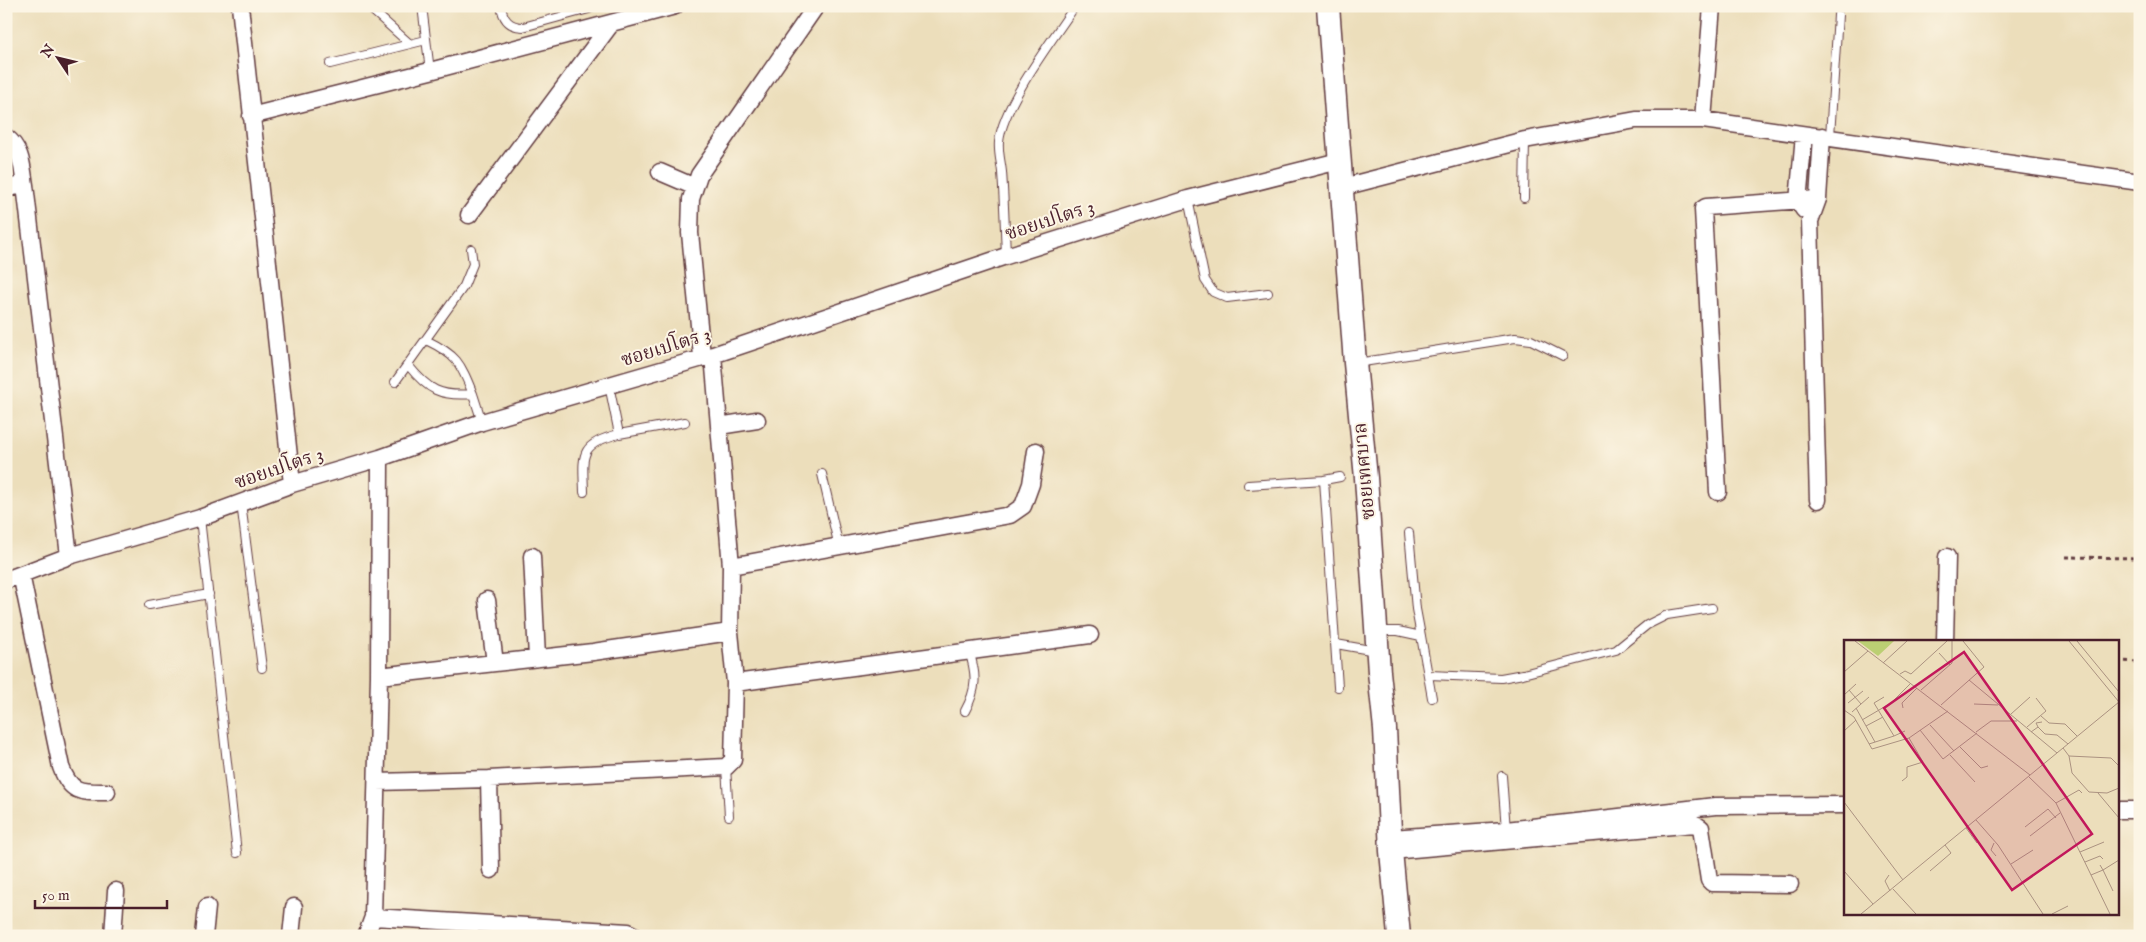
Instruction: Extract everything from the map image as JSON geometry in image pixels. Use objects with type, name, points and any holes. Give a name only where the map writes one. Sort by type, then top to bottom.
[{"type":"street","points":[[240,6],[292,484]]},
{"type":"street","points":[[251,116],[430,71],[590,17],[611,24],[674,6]]},
{"type":"street","points":[[377,782],[489,779],[726,767],[733,760],[735,683],[730,632],[731,566],[719,426],[690,233],[691,199],[699,175],[816,6]]},
{"type":"street","name":"ซอยเทศบาล","points":[[1328,6],[1355,363],[1366,478],[1399,936]]},
{"type":"street","points":[[1703,120],[1712,6]]},
{"type":"street","points":[[469,215],[611,24]]},
{"type":"street","points":[[1343,187],[1526,140],[1636,120],[1703,120],[2140,182]]},
{"type":"street","points":[[1804,134],[1798,201],[1810,221]]},
{"type":"street","points":[[1818,500],[1810,221],[1818,199],[1826,136]]},
{"type":"street","points":[[6,137],[12,142],[20,155],[25,185],[69,556]]},
{"type":"street","name":"ซอยเปโตร 3","points":[[14,577],[69,556],[200,518],[292,484],[380,458],[482,422],[707,356],[1006,256],[1188,199],[1339,161]]},
{"type":"street","points":[[660,172],[695,187]]},
{"type":"street","points":[[6,188],[25,185]]},
{"type":"street","points":[[1718,492],[1703,209],[1706,206],[1818,199]]},
{"type":"street","points":[[719,426],[757,420]]},
{"type":"street","points":[[731,566],[1010,516],[1023,506],[1032,484],[1036,451]]},
{"type":"street","points":[[366,936],[373,917],[377,782],[380,458]]},
{"type":"street","points":[[532,556],[537,658]]},
{"type":"street","points":[[1944,640],[1948,557]]},
{"type":"street","points":[[14,577],[65,777],[73,788],[81,792],[107,792]]},
{"type":"street","points":[[487,600],[495,663]]},
{"type":"street","points":[[379,676],[537,658],[730,632]]},
{"type":"street","points":[[735,683],[1090,635]]},
{"type":"street","points":[[489,779],[491,870]]},
{"type":"street","points":[[1391,845],[1715,806],[1844,805]]},
{"type":"street","points":[[2118,810],[2140,810]]},
{"type":"street","points":[[1391,845],[1695,824],[1701,828],[1709,880],[1712,883],[1790,884]]},
{"type":"street","points":[[113,936],[116,891]]},
{"type":"street","points":[[204,936],[207,907]]},
{"type":"street","points":[[291,936],[294,907]]},
{"type":"street","points":[[373,917],[628,932],[635,936]]},
{"type":"lane","points":[[422,6],[430,71]]},
{"type":"lane","points":[[501,6],[506,21],[516,27],[590,17]]},
{"type":"lane","points":[[1006,256],[1002,170],[999,155],[999,142],[1003,124],[1011,106],[1076,6]]},
{"type":"lane","points":[[372,10],[410,44]]},
{"type":"lane","points":[[1826,136],[1838,15]]},
{"type":"lane","points":[[330,64],[426,40]]},
{"type":"lane","points":[[1524,198],[1526,140]]},
{"type":"lane","points":[[1188,199],[1205,280],[1213,292],[1227,298],[1268,293]]},
{"type":"lane","points":[[395,382],[464,286],[473,264],[471,249]]},
{"type":"lane","points":[[1355,363],[1515,338],[1531,340],[1563,356]]},
{"type":"lane","points":[[426,340],[444,349],[456,358],[473,394],[482,422]]},
{"type":"lane","points":[[408,365],[422,382],[430,388],[457,395],[473,394]]},
{"type":"lane","points":[[610,386],[619,434]]},
{"type":"lane","points":[[584,492],[583,455],[588,448],[602,438],[685,422]]},
{"type":"lane","points":[[822,474],[839,547]]},
{"type":"lane","points":[[1248,484],[1324,480],[1340,477]]},
{"type":"lane","points":[[1324,480],[1338,686]]},
{"type":"lane","points":[[241,503],[262,668]]},
{"type":"lane","points":[[200,518],[237,853]]},
{"type":"lane","points":[[1409,533],[1416,609],[1432,698]]},
{"type":"lane","points":[[149,605],[209,594]]},
{"type":"lane","points":[[1429,675],[1501,678],[1523,674],[1616,650],[1646,625],[1667,615],[1712,608]]},
{"type":"lane","points":[[1336,644],[1377,641],[1398,631],[1421,636]]},
{"type":"lane","points":[[964,711],[974,686],[975,670],[969,651]]},
{"type":"lane","points":[[726,767],[729,816]]},
{"type":"lane","points":[[1502,776],[1506,830]]},
{"type":"path","points":[[2066,557],[2140,558]]},
{"type":"path","points":[[2118,661],[2140,662]]}]
